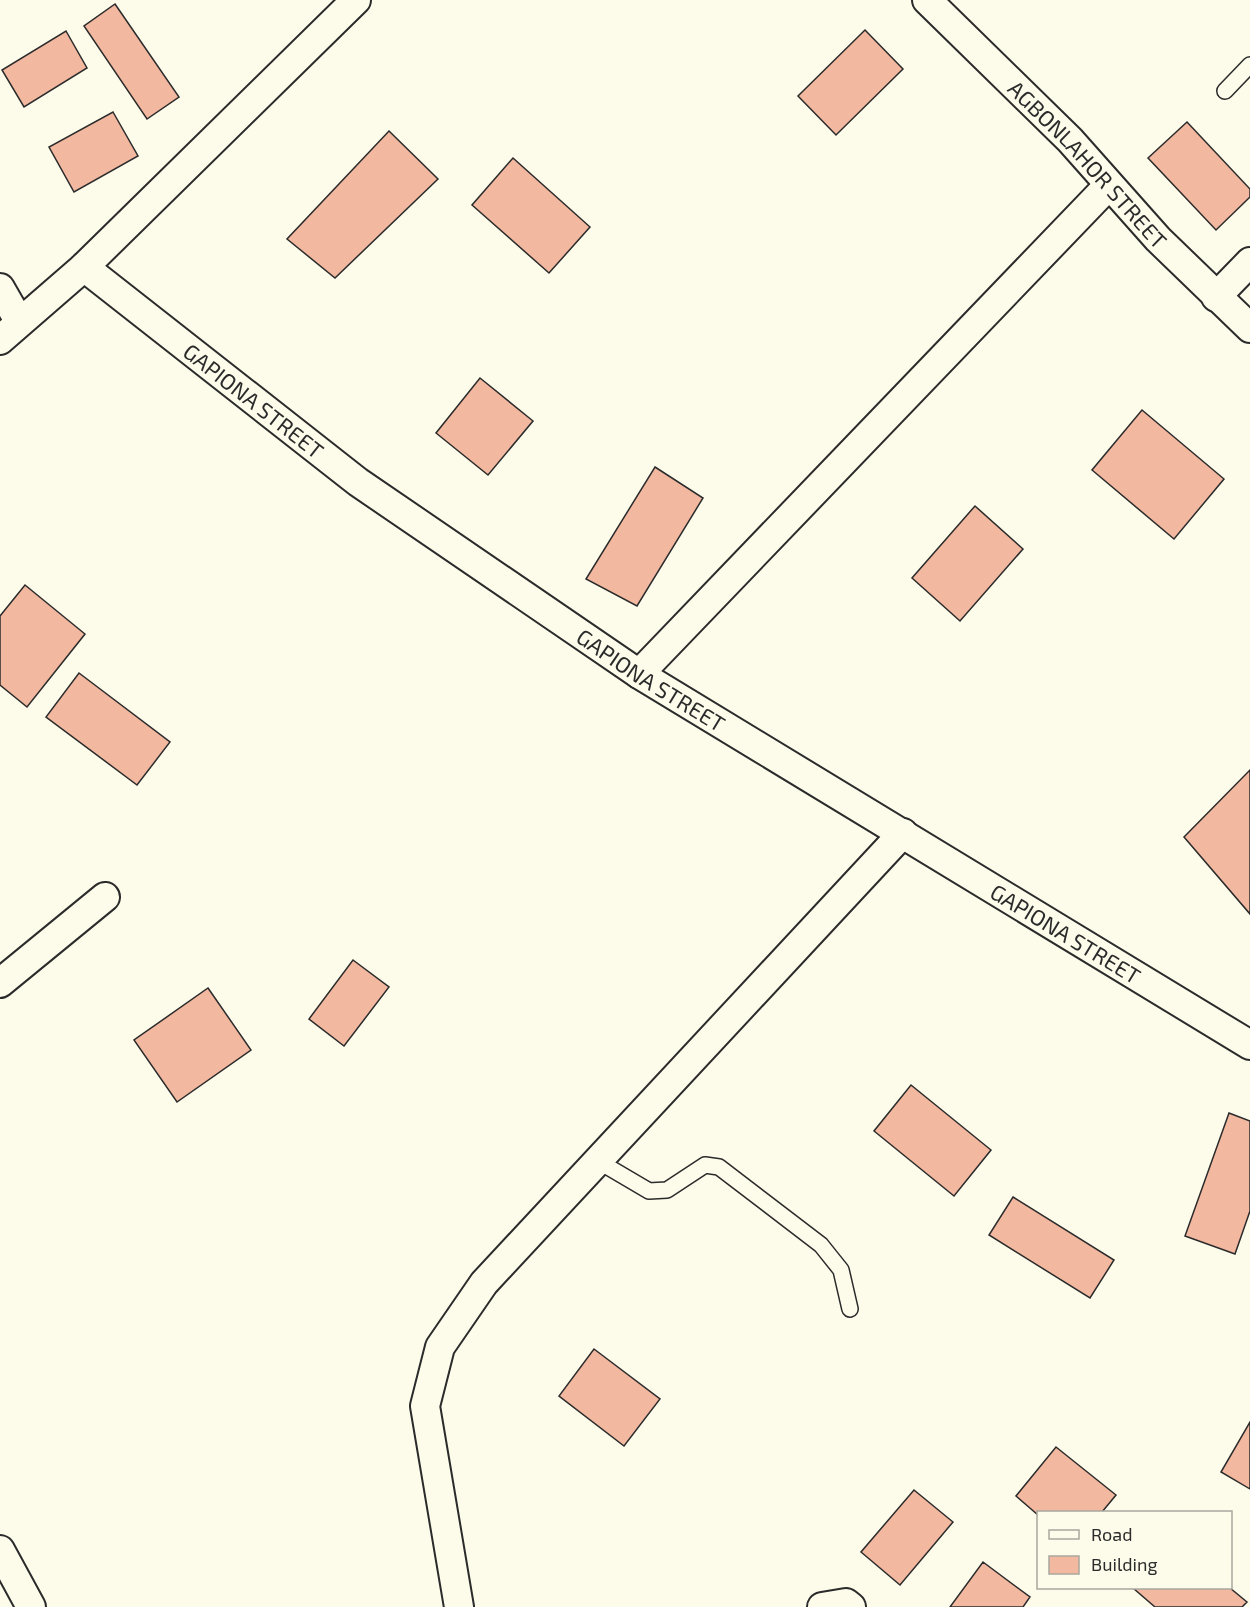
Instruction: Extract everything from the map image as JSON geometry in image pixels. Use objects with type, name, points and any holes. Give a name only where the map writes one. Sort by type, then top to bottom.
[{"type":"street","name":"AGBONLAHOR STREET","points":[[927,0],[1070,140],[1158,239],[1250,328]]},
{"type":"street","points":[[0,288],[9,331],[84,267],[349,3]]},
{"type":"street","points":[[639,674],[1109,185]]},
{"type":"street","points":[[1216,297],[1250,262]]},
{"type":"street","name":"GAPIONA STREET","points":[[84,267],[358,482],[639,674],[1250,1045]]},
{"type":"street","points":[[459,1607],[425,1406],[440,1347],[484,1283],[903,833]]},
{"type":"street","points":[[0,983],[105,897]]},
{"type":"street","points":[[0,1550],[22,1604]]},
{"type":"street","points":[[822,1607],[846,1603],[851,1607]]},
{"type":"lane","points":[[1225,91],[1250,65]]},
{"type":"lane","points":[[598,1161],[649,1191],[667,1190],[705,1165],[719,1167],[821,1245],[841,1270],[850,1309]]},
{"type":"building","points":[[115,4],[179,97],[147,119],[84,26]]},
{"type":"building","points":[[865,30],[903,69],[836,135],[798,96]]},
{"type":"building","points":[[66,31],[87,68],[24,107],[2,70]]},
{"type":"building","points":[[113,112],[138,156],[74,192],[49,147]]},
{"type":"building","points":[[1187,122],[1250,189],[1250,197],[1216,230],[1148,158]]},
{"type":"building","points":[[389,131],[438,179],[335,278],[287,239]]},
{"type":"building","points":[[513,158],[590,227],[549,273],[472,205]]},
{"type":"building","points":[[480,378],[533,421],[488,475],[436,433]]},
{"type":"building","points":[[1142,410],[1224,479],[1174,539],[1092,470]]},
{"type":"building","points":[[655,467],[703,498],[637,606],[586,579]]},
{"type":"building","points":[[975,506],[1023,549],[960,621],[912,578]]},
{"type":"building","points":[[25,585],[85,634],[27,707],[0,685],[0,616]]},
{"type":"building","points":[[79,673],[170,742],[137,785],[46,717]]},
{"type":"building","points":[[1250,770],[1250,914],[1184,837]]},
{"type":"building","points":[[353,960],[389,987],[344,1046],[309,1019]]},
{"type":"building","points":[[208,988],[251,1050],[177,1102],[134,1040]]},
{"type":"building","points":[[911,1085],[991,1150],[954,1196],[874,1131]]},
{"type":"building","points":[[1229,1113],[1250,1121],[1250,1211],[1235,1254],[1185,1236]]},
{"type":"building","points":[[1013,1197],[1114,1260],[1090,1298],[989,1235]]},
{"type":"building","points":[[594,1349],[660,1399],[624,1446],[559,1396]]},
{"type":"building","points":[[1250,1422],[1250,1489],[1221,1472]]},
{"type":"building","points":[[1056,1447],[1116,1495],[1103,1511],[1037,1511],[1037,1514],[1016,1496]]},
{"type":"building","points":[[914,1490],[953,1522],[900,1585],[861,1552]]},
{"type":"building","points":[[983,1562],[1030,1597],[1023,1607],[950,1607]]},
{"type":"building","points":[[1134,1589],[1231,1589],[1247,1602],[1242,1607],[1155,1607]]}]
